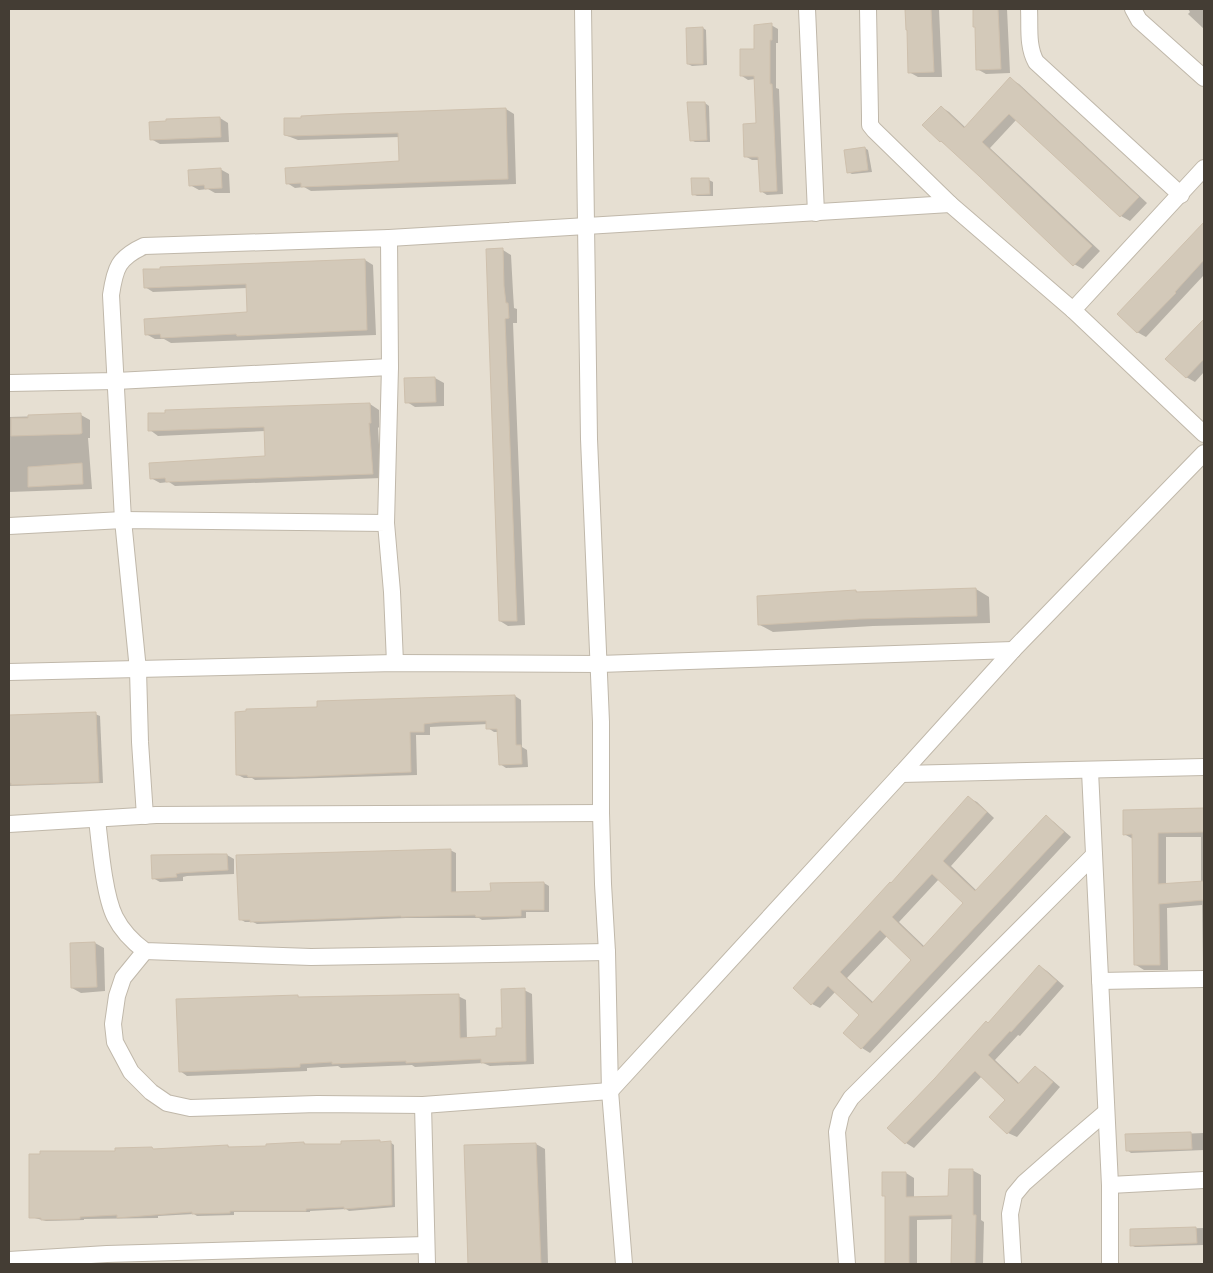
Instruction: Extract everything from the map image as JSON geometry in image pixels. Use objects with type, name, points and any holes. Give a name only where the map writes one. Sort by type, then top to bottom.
[{"type":"street","points":[[583,9],[590,440],[599,664],[601,813],[610,1090],[624,1264]]},
{"type":"street","points":[[807,9],[816,213]]},
{"type":"street","points":[[868,9],[870,125],[950,204],[1073,310],[1204,434]]},
{"type":"street","points":[[1029,9],[1030,45],[1036,62],[1181,195]]},
{"type":"street","points":[[1133,9],[1139,20],[1204,78]]},
{"type":"street","points":[[1073,310],[1204,168]]},
{"type":"street","points":[[145,816],[138,670],[123,520],[111,295],[119,264],[130,252],[144,246],[389,238],[950,204]]},
{"type":"street","points":[[389,238],[390,367],[386,523],[392,592],[395,663]]},
{"type":"street","points":[[9,382],[116,381],[390,367]]},
{"type":"street","points":[[146,951],[123,978],[117,996],[113,1024],[115,1042],[131,1072],[151,1092],[167,1103],[190,1108],[317,1104],[423,1105],[610,1090],[1013,650],[1204,453]]},
{"type":"street","points":[[9,526],[123,520],[386,523]]},
{"type":"street","points":[[9,672],[395,663],[599,664],[1013,650]]},
{"type":"street","points":[[901,774],[1204,767]]},
{"type":"street","points":[[1090,771],[1110,1185],[1110,1264]]},
{"type":"street","points":[[9,824],[145,816],[601,813]]},
{"type":"street","points":[[96,819],[108,893],[114,916],[132,941],[146,951],[311,957],[607,952]]},
{"type":"street","points":[[847,1264],[836,1132],[841,1114],[851,1098],[1094,855]]},
{"type":"street","points":[[1100,981],[1204,978]]},
{"type":"street","points":[[423,1105],[427,1264]]},
{"type":"street","points":[[1013,1264],[1010,1214],[1014,1195],[1050,1159],[1106,1112]]},
{"type":"street","points":[[1110,1185],[1204,1180]]},
{"type":"street","points":[[9,1260],[108,1254],[426,1245]]},
{"type":"shaded area","points":[[9,9],[1204,9],[1204,1264],[9,1264]]},
{"type":"building","points":[[905,9],[931,9],[934,72],[908,73]]},
{"type":"building","points":[[973,9],[998,9],[1001,69],[976,70]]},
{"type":"building","points":[[772,23],[770,84],[772,84],[777,191],[760,192],[758,157],[744,157],[743,124],[756,123],[754,76],[740,76],[740,49],[754,49],[754,25]]},
{"type":"building","points":[[703,27],[703,64],[687,64],[686,28]]},
{"type":"building","points":[[1010,77],[1139,197],[1120,217],[1009,114],[982,142],[1092,246],[1073,266],[979,176],[922,125],[941,106],[964,128]]},
{"type":"building","points":[[687,102],[705,102],[707,140],[690,141]]},
{"type":"building","points":[[506,108],[508,179],[301,187],[301,183],[286,184],[285,168],[399,161],[398,133],[289,136],[284,135],[284,118],[339,114]]},
{"type":"building","points":[[220,117],[221,137],[150,140],[149,122],[166,121],[166,119]]},
{"type":"building","points":[[865,147],[868,170],[847,173],[844,150]]},
{"type":"building","points":[[221,168],[222,188],[205,189],[204,185],[189,186],[188,170]]},
{"type":"building","points":[[691,178],[709,178],[710,194],[692,195]]},
{"type":"building","points":[[1204,222],[1204,260],[1176,293],[1137,333],[1117,314]]},
{"type":"building","points":[[503,248],[504,286],[509,318],[505,319],[517,621],[499,621],[486,249]]},
{"type":"building","points":[[365,259],[367,330],[161,338],[160,334],[145,335],[144,319],[247,312],[246,284],[144,288],[143,269]]},
{"type":"building","points":[[1204,319],[1204,359],[1186,378],[1165,359]]},
{"type":"building","points":[[435,377],[436,402],[405,403],[404,378]]},
{"type":"building","points":[[370,403],[371,423],[369,423],[373,474],[166,482],[165,478],[150,479],[149,463],[265,456],[264,427],[148,431],[148,413],[165,413],[165,410]]},
{"type":"building","points":[[81,413],[82,433],[80,434],[11,436],[11,418],[28,418],[28,415]]},
{"type":"building","points":[[82,463],[83,484],[28,487],[28,467]]},
{"type":"building","points":[[976,588],[977,616],[859,619],[758,625],[757,596],[856,590],[856,592]]},
{"type":"building","points":[[515,695],[516,745],[521,745],[522,764],[499,765],[497,729],[486,729],[486,721],[440,722],[424,724],[424,732],[410,732],[411,772],[296,777],[248,777],[247,775],[236,775],[235,712],[246,711],[246,709],[317,707],[317,701]]},
{"type":"building","points":[[96,712],[99,782],[11,785],[9,783],[9,715]]},
{"type":"building","points":[[968,796],[987,812],[943,861],[975,891],[1046,815],[1064,832],[861,1049],[843,1033],[859,1015],[828,986],[811,1005],[793,988],[891,883]],"holes":[[[932,874],[963,903],[923,947],[892,917]],[[880,930],[911,960],[872,1003],[840,972]]]},
{"type":"building","points":[[1204,808],[1204,832],[1158,833],[1158,884],[1204,881],[1204,900],[1159,904],[1160,965],[1134,965],[1132,834],[1123,835],[1123,810]]},
{"type":"building","points":[[451,849],[451,892],[491,891],[490,883],[544,882],[544,910],[521,910],[521,916],[401,916],[250,922],[250,920],[239,920],[236,855]]},
{"type":"building","points":[[227,854],[228,870],[180,873],[176,874],[177,877],[152,879],[151,855]]},
{"type":"building","points":[[95,942],[97,987],[71,988],[70,943]]},
{"type":"building","points":[[1039,965],[1057,981],[988,1055],[1018,1084],[1035,1066],[1053,1082],[1007,1134],[989,1117],[1005,1100],[975,1071],[905,1144],[887,1128],[986,1021],[988,1023]]},
{"type":"building","points":[[525,988],[526,1061],[481,1063],[481,1059],[406,1063],[406,1061],[332,1064],[332,1062],[300,1064],[300,1067],[179,1072],[176,999],[298,995],[298,997],[459,994],[460,1038],[496,1036],[496,1028],[502,1028],[501,989]]},
{"type":"building","points":[[1191,1132],[1192,1149],[1126,1151],[1125,1134]]},
{"type":"building","points":[[380,1140],[380,1142],[391,1141],[392,1205],[344,1209],[344,1207],[306,1209],[306,1211],[230,1211],[230,1213],[192,1214],[192,1212],[117,1218],[117,1215],[80,1217],[80,1219],[41,1220],[41,1218],[29,1218],[29,1154],[40,1154],[40,1151],[115,1151],[115,1148],[152,1147],[153,1149],[228,1145],[228,1147],[266,1146],[266,1144],[304,1142],[304,1144],[341,1144],[341,1141]]},
{"type":"building","points":[[536,1143],[541,1264],[468,1264],[464,1145]]},
{"type":"building","points":[[949,1169],[973,1169],[973,1215],[976,1215],[975,1264],[951,1264],[952,1215],[909,1216],[909,1264],[885,1264],[885,1196],[882,1196],[882,1172],[906,1172],[906,1197],[948,1196]]},
{"type":"building","points":[[1196,1227],[1197,1243],[1130,1246],[1130,1229]]}]
